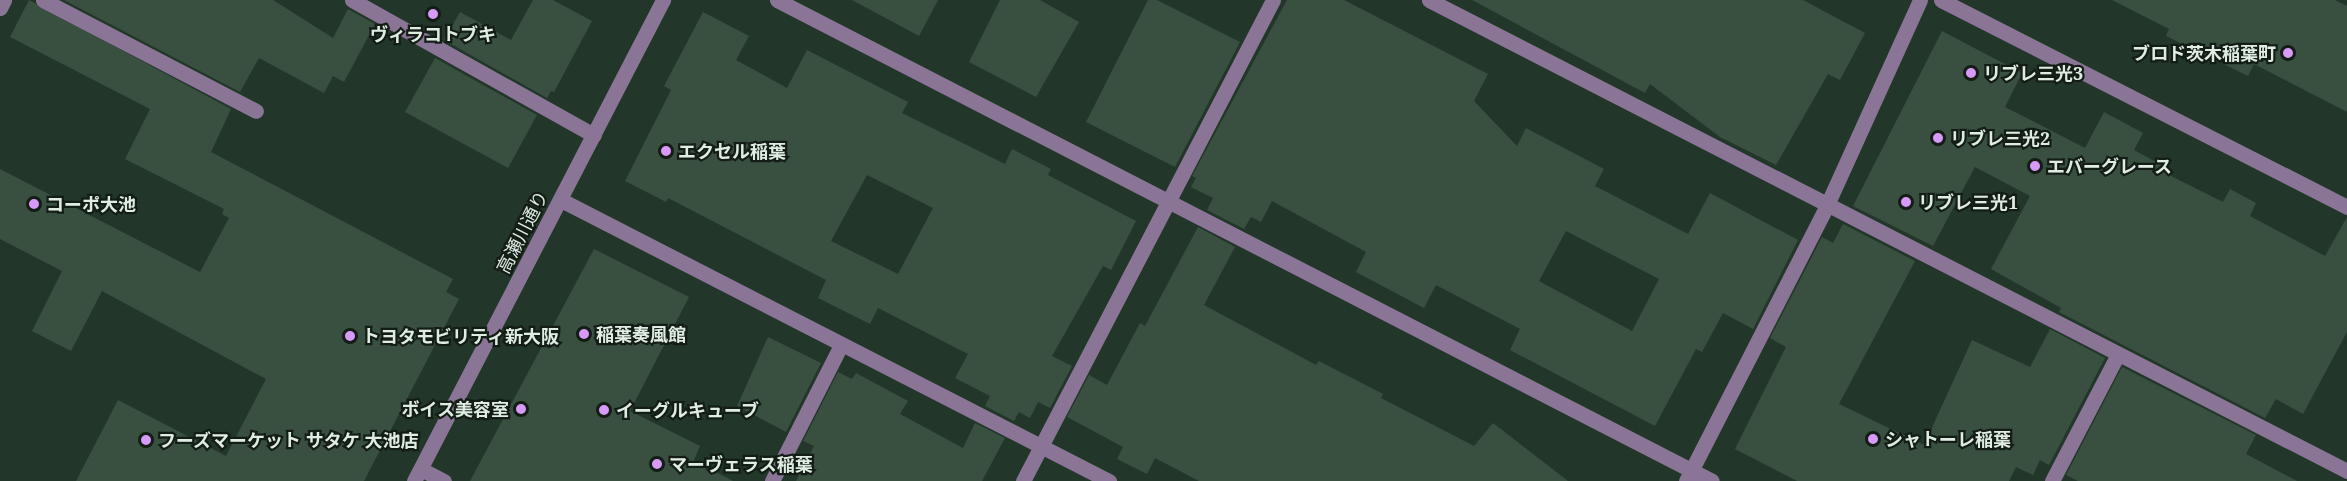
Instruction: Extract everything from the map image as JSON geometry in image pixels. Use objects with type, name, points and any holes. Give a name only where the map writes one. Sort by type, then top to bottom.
[{"type":"street","points":[[0,8],[4,0]]},
{"type":"street","points":[[43,0],[256,111]]},
{"type":"street","points":[[352,0],[594,135]]},
{"type":"street","name":"高瀬川通り","points":[[418,475],[663,0]]},
{"type":"street","points":[[777,0],[1688,476],[1712,481]]},
{"type":"street","points":[[1023,481],[1273,0]]},
{"type":"street","points":[[1429,0],[2347,471]]},
{"type":"street","points":[[1688,476],[1827,205],[1920,0]]},
{"type":"street","points":[[1941,0],[2347,207]]},
{"type":"street","points":[[561,200],[1109,481]]},
{"type":"street","points":[[772,481],[841,345]]},
{"type":"street","points":[[2052,481],[2118,354]]},
{"type":"street","points":[[418,475],[444,481]]},
{"type":"building","points":[[29,0],[231,109],[211,152],[453,279],[446,292],[459,299],[364,481],[76,481],[118,400],[226,456],[266,379],[102,291],[71,351],[32,331],[62,271],[0,239],[0,169],[200,272],[229,218],[222,214],[224,209],[125,159],[150,109],[10,37]]},
{"type":"building","points":[[64,0],[273,0],[333,38],[348,9],[375,24],[344,82],[333,76],[324,93],[259,58],[240,92]]},
{"type":"building","points":[[533,0],[553,0],[592,21],[554,92],[551,91],[547,98],[444,40],[460,12],[511,40]]},
{"type":"building","points":[[852,0],[938,0],[919,36]]},
{"type":"building","points":[[1000,0],[1040,0],[1079,22],[1036,97],[969,62]]},
{"type":"building","points":[[1148,0],[1157,0],[1240,42],[1175,167],[1086,122]]},
{"type":"building","points":[[1287,0],[1344,0],[1488,74],[1474,101],[1517,146],[1526,128],[1604,169],[1595,186],[1688,234],[1710,193],[1798,240],[1753,329],[1723,313],[1702,352],[1696,349],[1655,426],[1510,350],[1520,329],[1436,285],[1424,308],[1356,272],[1366,252],[1272,201],[1261,222],[1251,217],[1244,229],[1207,210],[1213,198],[1191,187],[1196,178],[1192,176]],"holes":[[[1566,231],[1659,279],[1632,331],[1539,281]]]},
{"type":"building","points":[[1472,0],[1803,0],[1865,33],[1840,80],[1828,74],[1776,165],[1720,137],[1650,84],[1645,93]]},
{"type":"building","name":"ブロド茨木稲葉町","points":[[2112,0],[2335,0],[2347,6],[2347,112],[2254,64],[2248,76],[2166,36],[2169,29]]},
{"type":"building","points":[[703,12],[749,36],[736,60],[787,88],[807,50],[908,102],[902,113],[1005,164],[1012,149],[1051,169],[1048,175],[1136,221],[1111,270],[1103,266],[1052,356],[1072,366],[1050,408],[1038,402],[1030,418],[1019,412],[1014,421],[985,406],[990,396],[955,378],[968,354],[878,308],[870,324],[818,298],[826,280],[668,198],[666,202],[625,181],[671,90],[664,86]],"holes":[[[867,175],[933,208],[898,274],[831,241]]]},
{"type":"building","points":[[1942,31],[2022,73],[2005,107],[2085,148],[2104,112],[2143,133],[2134,150],[2171,170],[2169,175],[2223,202],[2230,189],[2256,203],[2250,216],[2325,256],[2347,217],[2347,332],[2303,414],[2276,399],[2265,418],[2059,312],[2061,308],[1991,269],[2030,196],[1975,167],[1933,246],[1853,206]]},
{"type":"building","points":[[435,58],[537,115],[508,168],[405,112]]},
{"type":"building","points":[[1843,224],[1915,261],[1839,404],[1924,445],[1972,340],[2030,367],[2050,329],[2105,358],[2049,465],[2040,460],[2033,475],[2016,467],[2009,481],[1797,481],[1735,449],[1786,347],[1770,338],[1822,237],[1833,243]]},
{"type":"building","points":[[1198,227],[1235,247],[1204,305],[1316,365],[1319,361],[1383,394],[1381,398],[1474,446],[1493,423],[1568,481],[1199,481],[1155,458],[1147,474],[1117,459],[1123,447],[1067,417],[1089,375],[1107,385],[1140,323],[1145,326]]},
{"type":"building","points":[[594,249],[689,297],[630,411],[700,446],[694,460],[733,481],[470,481]]},
{"type":"building","points":[[768,337],[821,363],[786,432],[737,406]]},
{"type":"building","points":[[2122,367],[2256,435],[2246,454],[2297,481],[2078,481],[2066,475]]},
{"type":"building","points":[[838,372],[852,379],[856,373],[908,401],[900,414],[963,448],[975,423],[1005,438],[982,481],[796,481],[814,446],[803,441]]},
{"type":"place","name":"ヴィラコトブキ","points":[[433,14]]},
{"type":"place","name":"ブロド茨木稲葉町","points":[[2288,53]]},
{"type":"place","name":"リブレ三光3","points":[[1971,73]]},
{"type":"place","name":"リブレ三光2","points":[[1938,138]]},
{"type":"place","name":"エクセル稲葉","points":[[666,151]]},
{"type":"place","name":"エバーグレース","points":[[2035,166]]},
{"type":"place","name":"リブレ三光1","points":[[1906,202]]},
{"type":"place","name":"コーポ大池","points":[[34,204]]},
{"type":"place","name":"稲葉奏風館","points":[[584,334]]},
{"type":"place","name":"トヨタモビリティ新大阪","points":[[350,336]]},
{"type":"place","name":"ボイス美容室","points":[[521,409]]},
{"type":"place","name":"イーグルキューブ","points":[[604,410]]},
{"type":"place","name":"シャトーレ稲葉","points":[[1873,439]]},
{"type":"place","name":"フーズマーケット サタケ 大池店","points":[[146,440]]},
{"type":"place","name":"マーヴェラス稲葉","points":[[657,464]]}]
